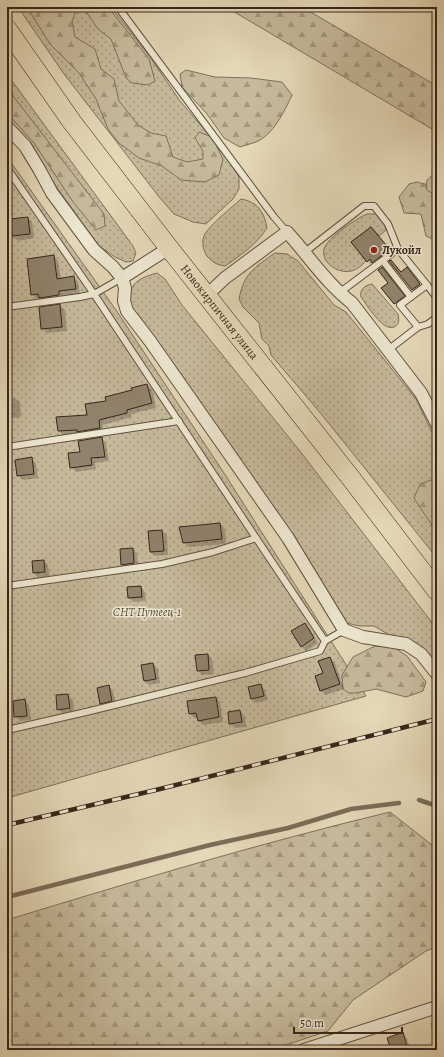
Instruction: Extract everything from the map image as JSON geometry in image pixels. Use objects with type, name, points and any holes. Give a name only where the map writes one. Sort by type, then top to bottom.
[{"type":"main road","name":"Новокирпичная улица","points":[[7,29],[72,122],[169,248],[350,477],[437,591]]},
{"type":"street","points":[[7,128],[25,146],[52,193],[94,250],[113,267],[122,278],[125,288],[124,301],[127,311],[150,341],[288,538],[344,630],[363,637],[406,644],[421,654],[437,674]]},
{"type":"street","points":[[207,295],[225,278],[287,232],[339,293],[352,304],[388,350],[421,393],[437,424]]},
{"type":"street","points":[[122,278],[169,248]]},
{"type":"street","points":[[304,1050],[437,1007]]},
{"type":"lane","points":[[118,7],[274,217],[287,232]]},
{"type":"lane","points":[[7,168],[94,294],[324,641]]},
{"type":"lane","points":[[305,252],[364,206],[374,206],[388,224],[398,249],[437,298]]},
{"type":"lane","points":[[339,293],[398,249]]},
{"type":"lane","points":[[383,261],[411,297]]},
{"type":"lane","points":[[7,307],[94,294],[122,278]]},
{"type":"lane","points":[[418,327],[400,305],[426,285]]},
{"type":"lane","points":[[388,350],[418,327],[428,324],[437,317]]},
{"type":"lane","points":[[7,447],[179,421]]},
{"type":"lane","points":[[7,586],[162,564],[213,552],[256,538]]},
{"type":"lane","points":[[7,730],[86,712],[286,662],[320,651],[324,641],[344,630]]},
{"type":"green space","points":[[18,7],[111,7],[150,57],[180,101],[226,155],[239,177],[239,189],[233,199],[206,224],[193,222],[174,214],[64,74]]},
{"type":"green space","points":[[27,7],[78,7],[72,21],[75,37],[95,49],[101,69],[114,79],[119,101],[138,125],[151,133],[166,136],[173,157],[187,162],[203,159],[203,151],[195,138],[199,132],[212,137],[223,159],[219,175],[205,182],[181,180],[162,166],[139,158],[119,143],[108,129],[96,99],[79,73],[50,44]]},
{"type":"green space","points":[[79,7],[108,7],[149,59],[155,81],[148,85],[132,83],[126,78],[111,39],[98,29],[85,10]]},
{"type":"green space","points":[[226,7],[302,7],[437,86],[437,132]]},
{"type":"green space","points":[[186,70],[215,77],[251,78],[282,82],[292,95],[273,129],[268,134],[256,142],[240,147],[224,138],[207,114],[182,87],[180,74]]},
{"type":"green space","points":[[7,74],[133,246],[136,253],[133,261],[126,262],[115,257],[99,246],[53,182],[7,124]]},
{"type":"green space","points":[[7,88],[104,214],[105,226],[96,230],[73,202],[34,143],[7,113]]},
{"type":"green space","name":"СНТ Путеец-1","points":[[7,157],[116,310],[224,473],[366,696],[7,798]]},
{"type":"green space","points":[[435,173],[437,174],[437,197],[426,189],[427,180]]},
{"type":"green space","points":[[417,182],[437,187],[437,241],[426,236],[421,214],[404,213],[399,197],[409,184]]},
{"type":"green space","points":[[241,199],[247,200],[256,205],[264,217],[267,228],[254,244],[243,253],[225,266],[220,265],[213,262],[206,254],[203,239],[208,230],[216,221]]},
{"type":"green space","points":[[367,214],[376,214],[384,223],[386,230],[379,236],[371,227],[351,242],[366,261],[361,266],[351,271],[341,271],[336,269],[325,259],[324,249],[326,245],[343,229]]},
{"type":"green space","points":[[275,253],[287,254],[298,261],[334,305],[346,312],[416,399],[431,430],[437,437],[437,558],[318,410],[271,355],[269,346],[262,339],[259,323],[243,307],[239,299],[247,277],[256,267]]},
{"type":"green space","points":[[157,273],[165,279],[182,305],[299,450],[437,629],[437,673],[393,637],[374,626],[360,626],[346,623],[132,311],[130,296],[134,285],[137,281]]},
{"type":"green space","points":[[372,284],[398,314],[399,322],[396,326],[385,326],[380,322],[361,297],[363,288]]},
{"type":"green space","points":[[434,479],[437,481],[437,533],[414,498],[420,484]]},
{"type":"green space","points":[[375,646],[393,647],[407,656],[426,682],[423,691],[406,697],[376,689],[349,693],[343,689],[342,675],[353,657]]},
{"type":"green space","points":[[390,812],[437,849],[437,947],[426,951],[353,1000],[328,1031],[271,1050],[7,1050],[7,920],[198,863],[294,836]]},
{"type":"building","points":[[28,217],[30,234],[12,236],[10,219]]},
{"type":"building","points":[[371,227],[387,246],[383,249],[385,253],[372,263],[370,259],[367,262],[351,242]]},
{"type":"building","points":[[54,255],[57,279],[74,276],[76,289],[59,291],[59,295],[39,298],[38,294],[31,295],[27,259]]},
{"type":"building","points":[[391,260],[401,272],[407,267],[420,284],[412,290],[389,261]]},
{"type":"building","points":[[382,267],[405,296],[394,304],[381,288],[388,283],[378,270]]},
{"type":"building","points":[[60,304],[62,327],[41,329],[39,307]]},
{"type":"building","points":[[147,384],[152,403],[127,410],[127,413],[99,420],[100,428],[77,432],[77,430],[58,431],[56,417],[87,415],[85,404],[106,401],[105,397],[132,390],[131,388]]},
{"type":"building","points":[[102,437],[105,457],[91,458],[92,465],[70,468],[68,453],[80,452],[78,441]]},
{"type":"building","points":[[32,457],[34,474],[17,476],[15,460]]},
{"type":"building","points":[[220,523],[222,539],[183,543],[179,527]]},
{"type":"building","points":[[162,530],[164,551],[150,552],[148,531]]},
{"type":"building","points":[[133,548],[134,563],[121,565],[120,549]]},
{"type":"building","points":[[44,560],[45,572],[33,573],[32,561]]},
{"type":"building","points":[[141,586],[142,597],[128,598],[127,587]]},
{"type":"building","points":[[305,623],[314,638],[301,647],[291,631]]},
{"type":"building","points":[[208,654],[209,670],[197,671],[195,655]]},
{"type":"building","points":[[330,657],[340,684],[320,691],[315,676],[323,673],[318,661]]},
{"type":"building","points":[[153,663],[156,679],[144,681],[141,665]]},
{"type":"building","points":[[261,684],[264,696],[251,699],[248,687]]},
{"type":"building","points":[[109,685],[112,701],[100,704],[97,688]]},
{"type":"building","points":[[68,694],[70,708],[57,710],[56,695]]},
{"type":"building","points":[[216,697],[219,717],[198,721],[196,713],[189,714],[187,701]]},
{"type":"building","points":[[25,699],[27,716],[14,717],[13,701]]},
{"type":"building","points":[[240,710],[242,722],[229,724],[228,712]]},
{"type":"building","points":[[403,1032],[408,1050],[391,1050],[387,1038]]},
{"type":"waterway","points":[[419,800],[437,806]]},
{"type":"waterway","points":[[7,897],[210,845],[288,828],[351,809],[399,803]]},
{"type":"railway","points":[[7,825],[160,789],[437,719]]},
{"type":"place","name":"Лукойл","points":[[374,250]]}]
